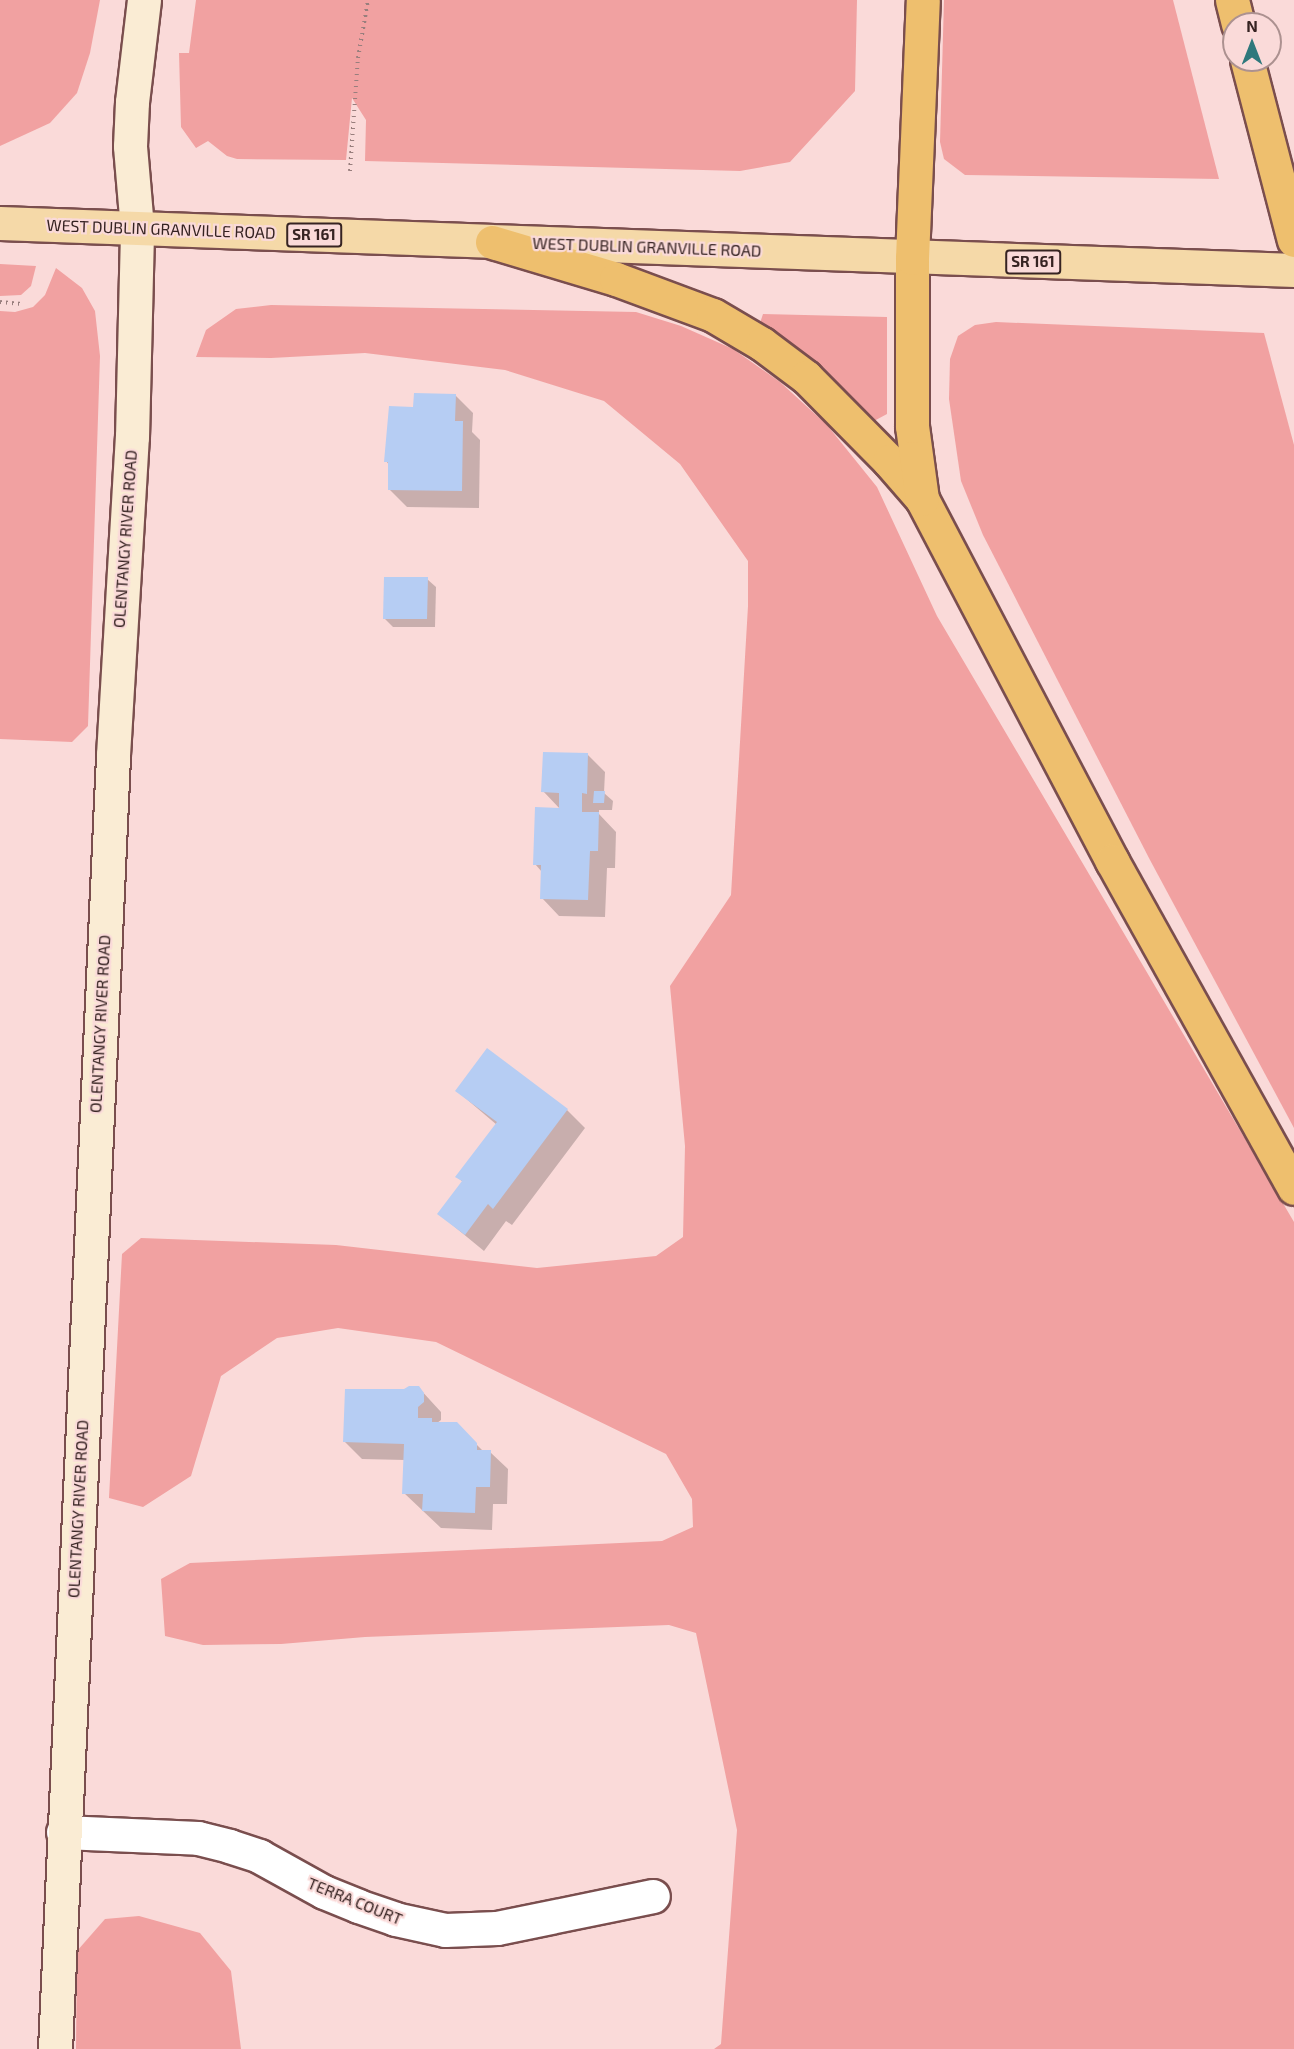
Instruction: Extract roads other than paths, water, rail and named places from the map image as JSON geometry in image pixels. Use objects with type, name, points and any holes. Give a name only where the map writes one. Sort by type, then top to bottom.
[{"type":"highway","points":[[922,499],[912,426],[912,258],[923,0]]},
{"type":"highway","points":[[1250,72],[1294,240]]},
{"type":"highway","points":[[492,242],[616,279],[713,315],[762,344],[806,377],[889,461],[922,499],[1112,861],[1294,1188]]},
{"type":"main road","name":"OLENTANGY RIVER ROAD","points":[[55,2049],[112,756],[132,437],[137,228],[130,146],[132,102],[144,0]]},
{"type":"main road","name":"WEST DUBLIN GRANVILLE ROAD","points":[[0,223],[1154,267],[1294,270]]},
{"type":"street","name":"TERRA COURT","points":[[63,1832],[198,1838],[230,1846],[258,1856],[324,1892],[358,1906],[395,1920],[445,1930],[497,1928],[653,1896]]}]
